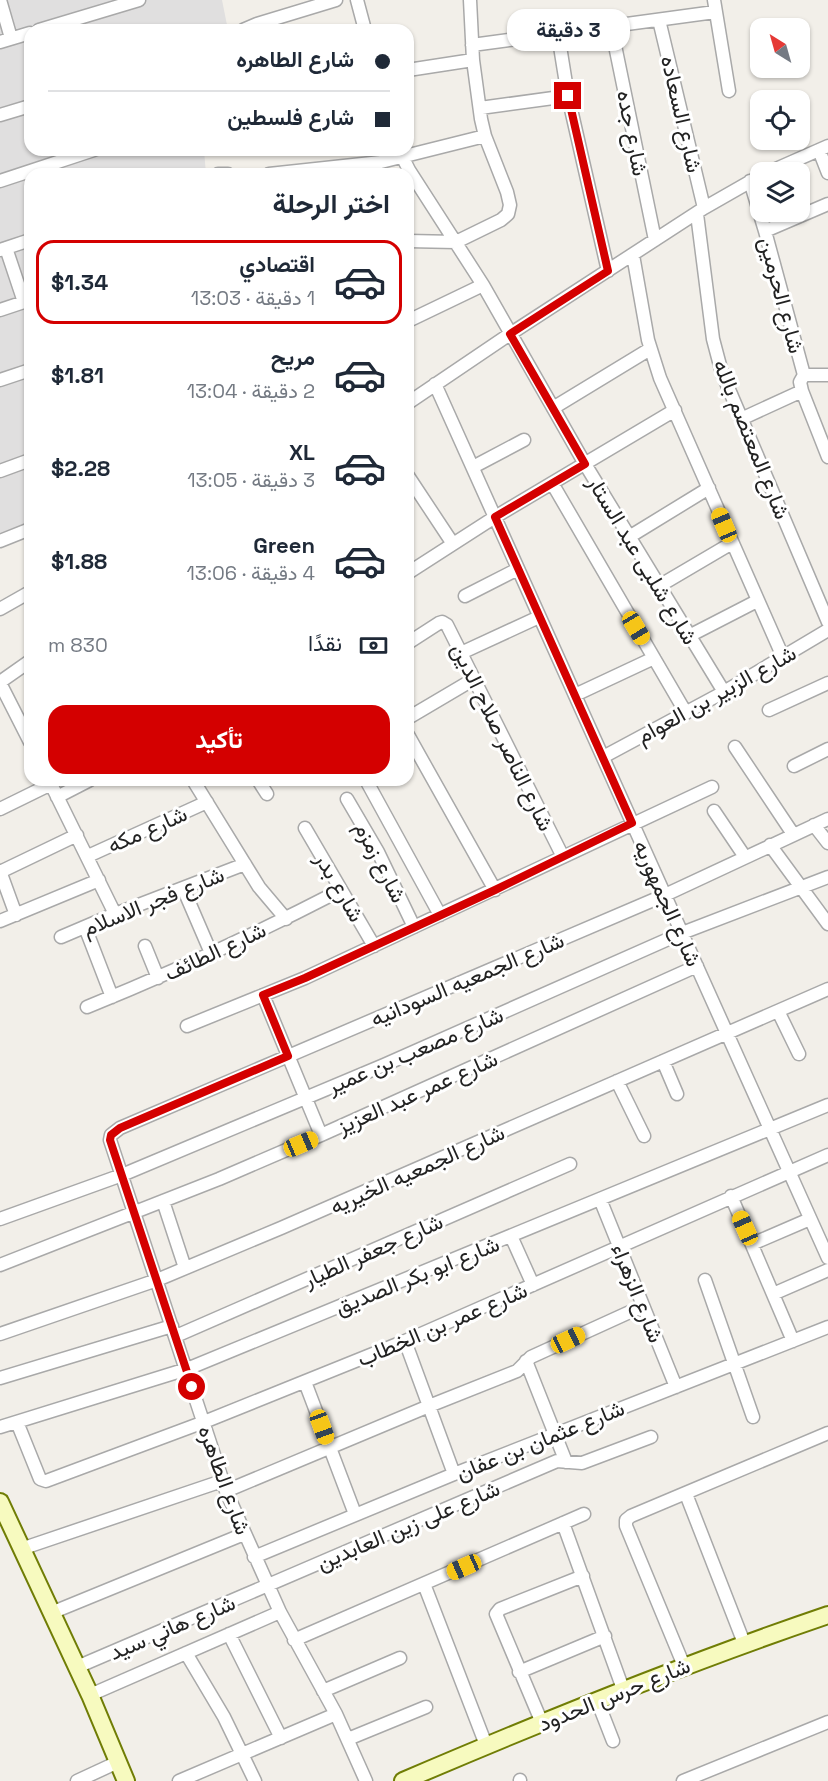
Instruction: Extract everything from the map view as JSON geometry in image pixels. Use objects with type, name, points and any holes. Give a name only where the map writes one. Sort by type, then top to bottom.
[{"type":"street","points":[[0,0],[5,40],[24,35]]},
{"type":"street","points":[[59,24],[139,0]]},
{"type":"street","points":[[257,24],[336,0]]},
{"type":"street","points":[[357,0],[363,24]]},
{"type":"street","points":[[414,241],[456,242],[501,220],[508,214],[510,205],[507,192],[485,136],[480,108],[473,60],[470,0]]},
{"type":"street","points":[[472,45],[659,20],[714,6],[729,91]]},
{"type":"street","name":"شارع السعاده","points":[[659,20],[700,211]]},
{"type":"street","name":"شارع جده","points":[[612,26],[655,240]]},
{"type":"street","points":[[558,34],[568,96],[608,271]]},
{"type":"street","points":[[414,69],[473,60]]},
{"type":"street","points":[[480,108],[568,96]]},
{"type":"street","points":[[0,115],[24,108]]},
{"type":"street","points":[[414,150],[485,136]]},
{"type":"street","points":[[792,162],[824,148],[828,173]]},
{"type":"street","points":[[39,168],[76,156]]},
{"type":"street","points":[[325,168],[381,162],[394,156]]},
{"type":"street","points":[[0,181],[24,173]]},
{"type":"street","name":"شارع شلبى عبد الستار","points":[[414,175],[483,285],[585,464],[724,692]]},
{"type":"street","points":[[414,399],[655,240],[750,182]]},
{"type":"street","points":[[765,231],[828,204]]},
{"type":"street","name":"شارع المعتصم بالله","points":[[700,211],[716,354],[828,622]]},
{"type":"street","name":"شارع الحرمين","points":[[763,222],[804,375]]},
{"type":"street","points":[[24,242],[3,249],[24,294]]},
{"type":"street","points":[[633,255],[650,349],[660,378],[783,657]]},
{"type":"street","points":[[414,316],[483,285]]},
{"type":"street","points":[[0,310],[24,302]]},
{"type":"street","points":[[554,408],[650,349]]},
{"type":"street","points":[[0,380],[24,372]]},
{"type":"street","points":[[828,375],[804,375],[800,382],[828,457]]},
{"type":"street","name":"شارع الجمهوريه","points":[[435,384],[828,1258]]},
{"type":"street","points":[[741,418],[802,391]]},
{"type":"street","points":[[414,569],[495,517],[675,410]]},
{"type":"street","points":[[473,467],[524,440]]},
{"type":"street","points":[[0,471],[24,462]]},
{"type":"street","points":[[552,483],[686,713]]},
{"type":"street","points":[[414,485],[453,544]]},
{"type":"street","points":[[629,537],[708,488]]},
{"type":"street","points":[[0,541],[24,531]]},
{"type":"street","points":[[659,586],[732,543]]},
{"type":"street","points":[[465,596],[518,569]]},
{"type":"street","points":[[0,609],[24,595]]},
{"type":"street","points":[[689,636],[757,601]]},
{"type":"street","points":[[461,653],[539,617]]},
{"type":"street","name":"شارع الناصر صلاح الدين","points":[[414,639],[439,623],[445,623],[563,857]]},
{"type":"street","name":"شارع الزبير بن العوام","points":[[603,758],[724,692],[828,630]]},
{"type":"street","points":[[575,695],[654,658]]},
{"type":"street","points":[[24,665],[0,682],[24,730]]},
{"type":"street","points":[[414,714],[474,679]]},
{"type":"street","points":[[770,710],[828,683]]},
{"type":"street","points":[[414,746],[495,890]]},
{"type":"street","points":[[735,747],[794,834]]},
{"type":"street","points":[[794,766],[828,749]]},
{"type":"street","points":[[0,809],[43,786]]},
{"type":"street","points":[[52,786],[115,914]]},
{"type":"street","points":[[57,797],[78,786]]},
{"type":"street","points":[[197,786],[271,903],[286,919]]},
{"type":"street","points":[[262,786],[267,794]]},
{"type":"street","points":[[369,786],[440,915]]},
{"type":"street","points":[[187,1026],[374,946],[632,823],[712,788]]},
{"type":"street","name":"شارع زمزم","points":[[347,799],[378,852],[414,927]]},
{"type":"street","name":"شارع مكه","points":[[88,856],[207,802]]},
{"type":"street","points":[[714,811],[745,857]]},
{"type":"street","name":"شارع الجمعيه السودانيه","points":[[110,1140],[111,1135],[120,1128],[665,895],[828,819]]},
{"type":"street","points":[[814,825],[828,843]]},
{"type":"street","name":"شارع بدر","points":[[305,828],[374,946]]},
{"type":"street","points":[[16,915],[0,871],[77,835]]},
{"type":"street","points":[[770,845],[828,924]]},
{"type":"street","name":"شارع فجر الاسلام","points":[[61,938],[115,914],[245,864]]},
{"type":"street","name":"شارع مصعب بن عمير","points":[[0,1219],[122,1175],[384,1065],[682,933],[828,877]]},
{"type":"street","points":[[0,921],[99,880]]},
{"type":"street","points":[[183,888],[211,954]]},
{"type":"street","name":"شارع الطائف","points":[[87,1008],[211,954],[341,890]]},
{"type":"street","points":[[84,927],[112,997]]},
{"type":"street","points":[[145,946],[158,978]]},
{"type":"street","name":"شارع عمر عبد العزيز","points":[[0,1265],[163,1201],[321,1135],[697,966]]},
{"type":"street","name":"شارع الجمعيه الخيريه","points":[[0,1334],[186,1268],[828,989]]},
{"type":"street","points":[[263,995],[321,1135]]},
{"type":"street","points":[[778,1011],[799,1054]]},
{"type":"street","points":[[663,1061],[677,1094]]},
{"type":"street","points":[[617,1081],[644,1136]]},
{"type":"street","name":"شارع ابو بكر الصديق","points":[[0,1427],[187,1369],[828,1105]]},
{"type":"street","name":"شارع الطاهره","points":[[110,1140],[224,1486],[280,1612],[336,1714],[366,1781]]},
{"type":"street","name":"شارع عمر بن الخطاب","points":[[17,1422],[40,1479],[43,1481],[50,1479],[204,1422],[405,1341],[828,1155]]},
{"type":"street","name":"شارع جعفر الطيار","points":[[0,1378],[174,1331],[570,1164]]},
{"type":"street","points":[[731,1196],[793,1341]]},
{"type":"street","name":"شارع الزهراء","points":[[600,1199],[676,1387]]},
{"type":"street","points":[[163,1201],[186,1268]]},
{"type":"street","points":[[752,1244],[810,1218]]},
{"type":"street","points":[[511,1236],[533,1285]]},
{"type":"street","points":[[774,1294],[828,1270]]},
{"type":"street","points":[[705,1280],[753,1417]]},
{"type":"street","points":[[21,1549],[224,1486],[330,1449],[517,1371],[526,1361],[643,1306]]},
{"type":"street","name":"شارع عثمان بن عفان","points":[[254,1557],[454,1474],[828,1327]]},
{"type":"street","points":[[405,1341],[454,1474]]},
{"type":"street","points":[[526,1361],[566,1462]]},
{"type":"street","points":[[305,1382],[355,1515]]},
{"type":"street","points":[[684,1666],[626,1526],[626,1520],[828,1433]]},
{"type":"street","name":"شارع على زين العابدين","points":[[268,1586],[557,1461],[582,1463],[651,1437]]},
{"type":"street","points":[[686,1494],[744,1643]]},
{"type":"street","points":[[0,1502],[90,1695],[126,1781]]},
{"type":"street","points":[[294,1640],[584,1514]]},
{"type":"street","points":[[563,1523],[623,1689]]},
{"type":"street","points":[[51,1613],[244,1534]]},
{"type":"street","points":[[542,1723],[496,1617],[497,1611],[583,1576]]},
{"type":"street","points":[[424,1584],[486,1745]]},
{"type":"street","name":"شارع هاني سيد","points":[[77,1667],[268,1586]]},
{"type":"street","points":[[90,1695],[280,1612]]},
{"type":"street","name":"شارع حرس الحدود","points":[[403,1781],[623,1689],[744,1643],[828,1615]]},
{"type":"street","points":[[230,1634],[281,1738]]},
{"type":"street","points":[[519,1672],[605,1636]]},
{"type":"street","points":[[186,1653],[218,1706],[255,1781]]},
{"type":"street","points":[[323,1691],[400,1658]]},
{"type":"street","points":[[597,1700],[613,1741]]},
{"type":"street","points":[[348,1739],[426,1707]]},
{"type":"street","points":[[179,1781],[336,1714]]},
{"type":"street","points":[[682,1781],[828,1722]]},
{"type":"street","points":[[77,1781],[118,1762]]},
{"type":"shaded area","points":[[0,0],[222,0],[227,24],[24,24],[24,156],[204,156],[206,168],[24,168],[24,527],[0,537]]},
{"type":"route","points":[[192,1387],[110,1140],[114,1131],[288,1056],[263,995],[305,978],[495,890],[632,823],[495,517],[585,464],[510,334],[608,271],[568,96]]}]
